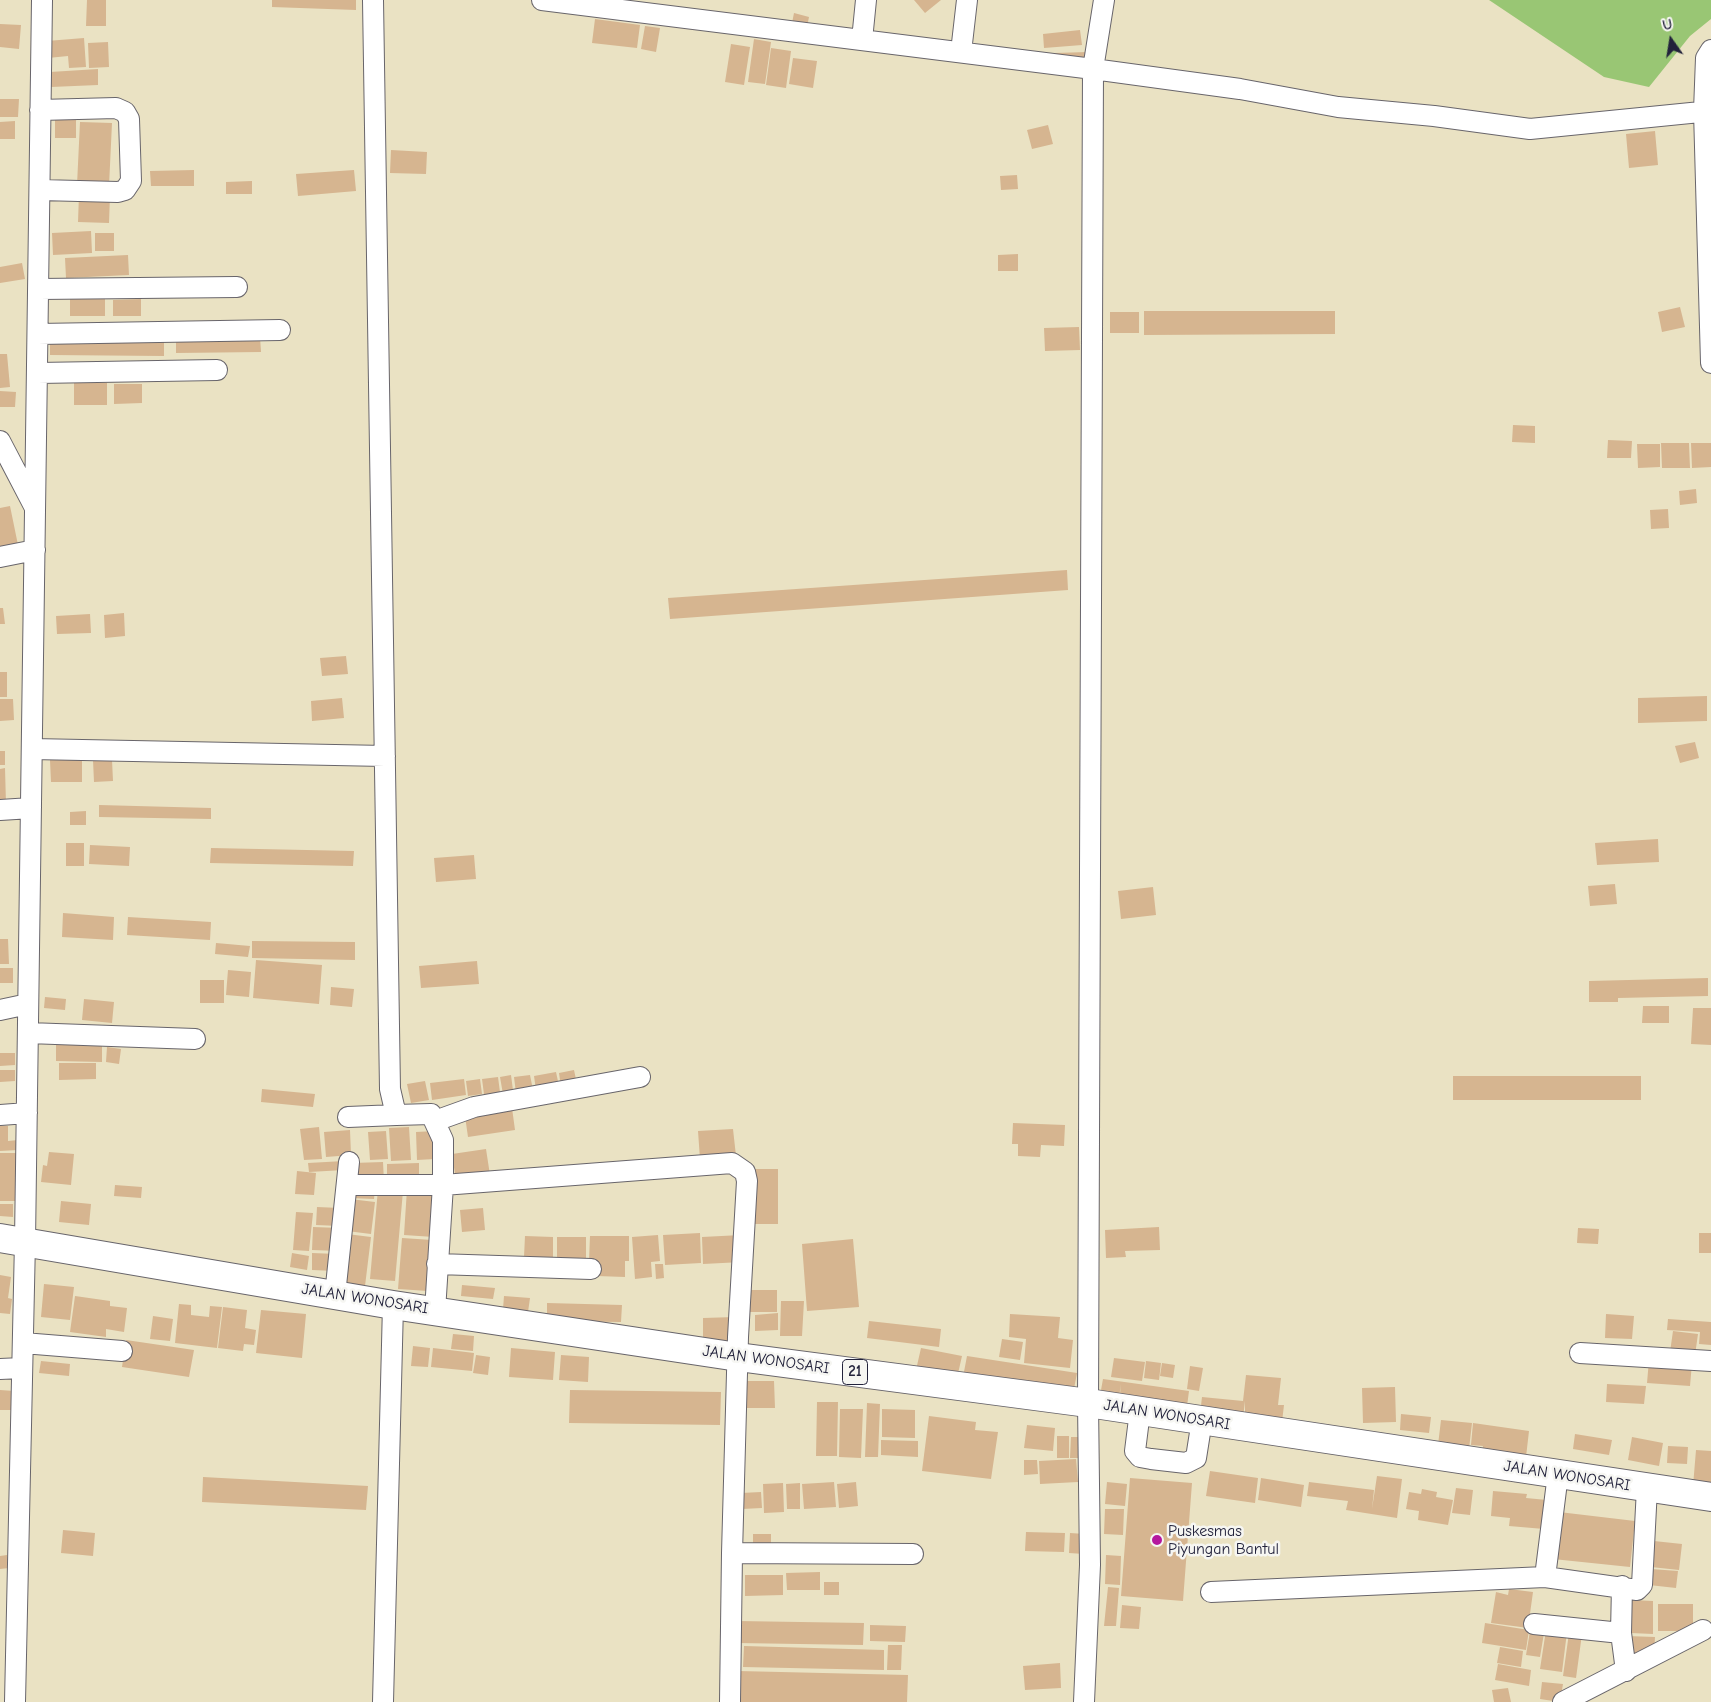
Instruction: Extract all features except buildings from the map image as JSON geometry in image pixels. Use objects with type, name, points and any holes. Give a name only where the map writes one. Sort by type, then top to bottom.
[{"type":"highway","name":"JALAN WONOSARI","points":[[12,1240],[435,1311],[738,1356],[1088,1403],[1711,1497]]},
{"type":"street","points":[[15,1702],[23,1343],[12,1240],[26,1113],[28,1033],[42,0]]},
{"type":"street","points":[[373,0],[390,1089],[396,1115]]},
{"type":"street","points":[[542,0],[1093,69],[1240,89],[1338,106],[1530,129],[1708,111]]},
{"type":"street","points":[[862,40],[866,0]]},
{"type":"street","points":[[961,52],[967,0]]},
{"type":"street","points":[[1084,1702],[1090,1565],[1088,1403],[1093,69],[1104,0]]},
{"type":"street","points":[[1711,50],[1706,58],[1711,363]]},
{"type":"street","points":[[40,110],[116,108],[125,112],[129,119],[131,181],[125,190],[118,192],[40,190]]},
{"type":"street","points":[[39,289],[237,286]]},
{"type":"street","points":[[38,334],[280,330]]},
{"type":"street","points":[[38,373],[217,370]]},
{"type":"street","points":[[0,441],[36,510]]},
{"type":"street","points":[[0,557],[35,550]]},
{"type":"street","points":[[32,749],[385,756]]},
{"type":"street","points":[[0,810],[31,808]]},
{"type":"street","points":[[0,1010],[28,1004]]},
{"type":"street","points":[[28,1033],[196,1039]]},
{"type":"street","points":[[435,1121],[474,1107],[640,1077]]},
{"type":"street","points":[[348,1117],[424,1112],[431,1114],[435,1121],[442,1140],[443,1185],[435,1311]]},
{"type":"street","points":[[0,1115],[26,1113]]},
{"type":"street","points":[[335,1295],[349,1162]]},
{"type":"street","points":[[347,1185],[443,1185],[732,1163],[745,1172],[747,1181],[738,1356],[730,1702]]},
{"type":"street","points":[[437,1264],[591,1269]]},
{"type":"street","points":[[383,1702],[393,1304]]},
{"type":"street","points":[[23,1343],[122,1351]]},
{"type":"street","points":[[1580,1353],[1711,1361]]},
{"type":"street","points":[[0,1369],[22,1368]]},
{"type":"street","points":[[1140,1411],[1136,1451],[1140,1457],[1151,1459],[1186,1463],[1196,1458],[1202,1420]]},
{"type":"street","points":[[1545,1577],[1558,1474]]},
{"type":"street","points":[[1211,1592],[1545,1577],[1622,1586],[1637,1590],[1642,1585],[1647,1488]]},
{"type":"street","points":[[732,1553],[913,1554]]},
{"type":"street","points":[[1622,1586],[1621,1633],[1626,1671]]},
{"type":"street","points":[[1534,1624],[1621,1633]]},
{"type":"street","points":[[1563,1702],[1703,1630]]},
{"type":"green space","points":[[1489,0],[1711,0],[1711,19],[1690,36],[1649,87],[1604,77]]},
{"type":"place","name":"Puskesmas Piyungan Bantul","points":[[1157,1540]]}]
